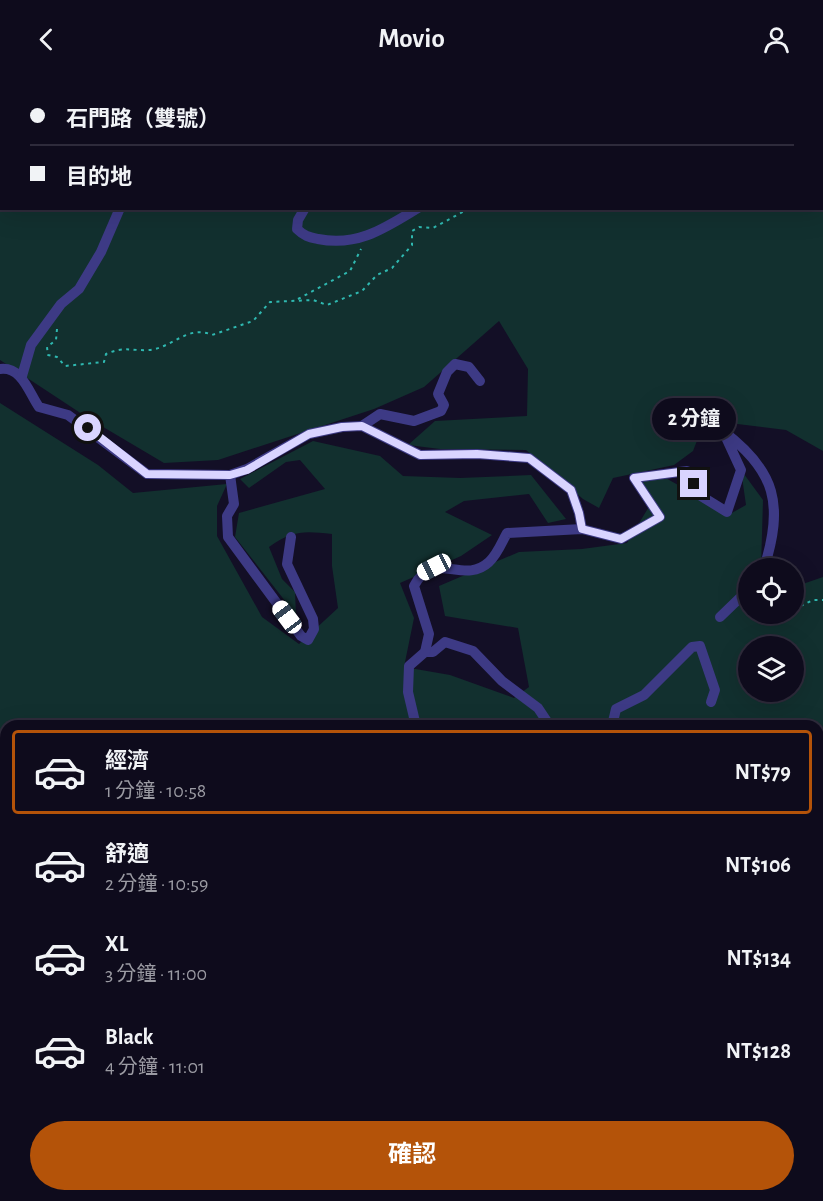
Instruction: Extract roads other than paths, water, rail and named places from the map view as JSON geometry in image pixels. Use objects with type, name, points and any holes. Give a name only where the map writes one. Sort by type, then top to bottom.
[{"type":"street","points":[[22,376],[31,345],[53,318],[61,304],[79,289],[101,252],[119,210]]},
{"type":"street","points":[[304,210],[298,220],[297,229],[303,236],[337,243],[363,237],[414,210]]},
{"type":"street","points":[[362,426],[380,414],[414,421],[441,411],[444,405],[438,394],[447,372],[455,364],[469,367],[480,381]]},
{"type":"street","points":[[0,369],[6,368],[22,376],[39,407],[68,415],[147,474],[230,475],[247,470],[309,434],[342,427],[362,426],[420,455],[477,454],[529,458],[571,490],[582,529]]},
{"type":"street","points":[[415,720],[408,692],[409,666],[424,652],[429,634],[414,586],[421,574],[434,567],[470,571],[482,567],[491,560],[507,533],[582,529],[621,539],[660,517],[634,478],[687,471],[701,496],[727,512],[741,470],[723,431],[746,449],[767,475],[773,506],[773,539],[767,558]]},
{"type":"street","points":[[230,475],[234,504],[227,516],[228,537],[301,636],[308,640],[314,629],[313,620],[286,564],[291,537]]},
{"type":"street","points":[[720,617],[738,600]]},
{"type":"street","points":[[424,652],[433,652],[445,642],[473,651],[502,681],[538,708],[546,720]]},
{"type":"street","points":[[613,720],[616,709],[644,695],[692,647],[700,646],[715,690],[711,702]]}]
